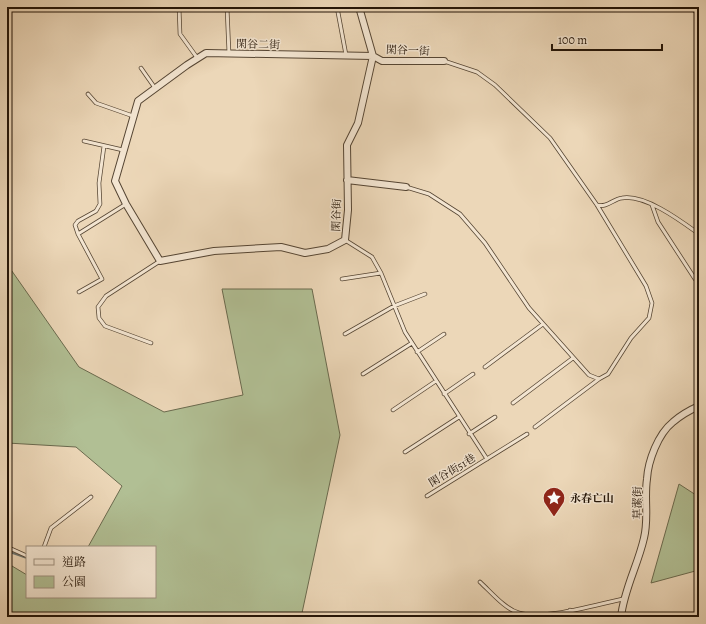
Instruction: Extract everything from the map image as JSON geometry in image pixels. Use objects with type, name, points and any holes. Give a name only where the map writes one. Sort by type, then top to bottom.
[{"type":"street","name":"閑谷街","points":[[160,262],[214,251],[282,247],[306,253],[328,249],[345,240],[348,210],[347,145],[358,123],[372,56],[358,7]]},
{"type":"street","name":"閑谷二街","points":[[160,262],[126,204],[115,181],[138,101],[198,58],[206,54],[372,56]]},
{"type":"street","name":"閑谷一街","points":[[372,56],[382,61],[444,61]]},
{"type":"street","points":[[347,180],[406,187]]},
{"type":"street","name":"草潔街","points":[[621,617],[623,599],[644,538],[647,519],[646,479],[652,455],[661,436],[672,422],[699,406]]},
{"type":"lane","points":[[179,7],[180,34],[198,58]]},
{"type":"lane","points":[[227,7],[229,54]]},
{"type":"lane","points":[[337,7],[346,55]]},
{"type":"lane","points":[[444,61],[477,72],[495,85],[550,138],[597,205],[646,286],[652,303],[649,318],[631,338],[608,374],[599,379],[535,427]]},
{"type":"lane","points":[[141,68],[155,88]]},
{"type":"lane","points":[[88,94],[96,103],[133,116]]},
{"type":"lane","points":[[84,141],[123,150]]},
{"type":"lane","points":[[79,292],[102,278],[78,234],[75,225],[78,221],[96,211],[100,204],[99,183],[104,146]]},
{"type":"lane","points":[[406,187],[429,194],[460,214],[485,243],[529,308],[589,376],[599,379]]},
{"type":"lane","points":[[597,205],[602,206],[622,198],[634,198],[652,205],[677,218],[699,234]]},
{"type":"lane","points":[[78,234],[126,204]]},
{"type":"lane","points":[[652,205],[658,222],[695,279]]},
{"type":"lane","name":"閑谷街51巷","points":[[345,240],[372,257],[381,273],[405,332],[458,417],[487,459]]},
{"type":"lane","points":[[151,343],[105,326],[99,318],[98,307],[106,296],[160,262]]},
{"type":"lane","points":[[342,279],[381,273]]},
{"type":"lane","points":[[345,334],[394,306],[425,294]]},
{"type":"lane","points":[[485,367],[543,324]]},
{"type":"lane","points":[[417,352],[444,334]]},
{"type":"lane","points":[[363,374],[412,343]]},
{"type":"lane","points":[[512,403],[573,358]]},
{"type":"lane","points":[[444,394],[473,374]]},
{"type":"lane","points":[[393,410],[436,381]]},
{"type":"lane","points":[[405,452],[458,417]]},
{"type":"lane","points":[[469,434],[495,417]]},
{"type":"lane","name":"閑谷街51巷","points":[[427,496],[527,434]]},
{"type":"lane","points":[[44,546],[51,528],[91,496]]},
{"type":"lane","points":[[7,547],[26,556]]},
{"type":"lane","points":[[480,582],[502,602],[518,613],[540,616],[623,599]]},
{"type":"lane","points":[[570,610],[570,617]]},
{"type":"green space","points":[[7,264],[79,367],[164,412],[243,395],[222,289],[312,289],[340,435],[302,613],[303,617],[7,617],[7,563],[26,574],[26,598],[156,598],[156,546],[89,546],[122,486],[76,447],[7,443]]},
{"type":"green space","points":[[679,484],[699,497],[699,570],[651,583]]},
{"type":"waterway","points":[[689,7],[699,17]]},
{"type":"waterway","points":[[7,551],[26,558]]},
{"type":"place","name":"永春亡山","points":[[554,518]]}]
